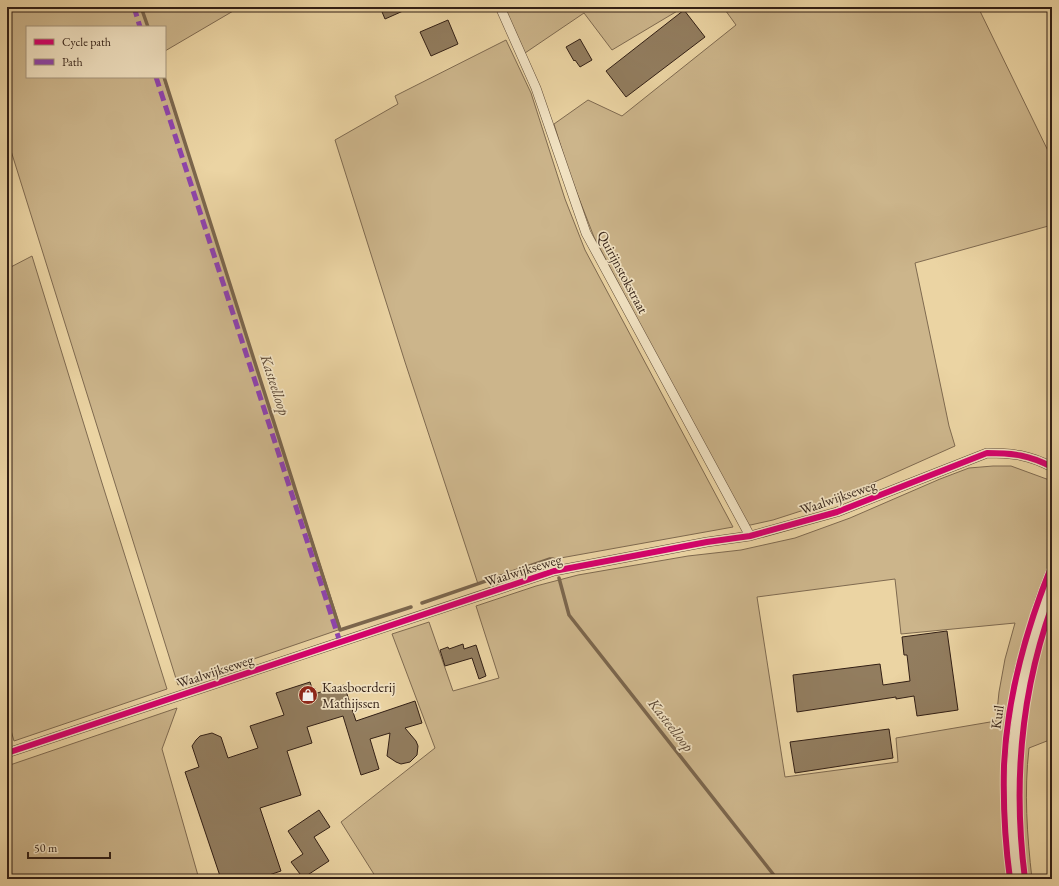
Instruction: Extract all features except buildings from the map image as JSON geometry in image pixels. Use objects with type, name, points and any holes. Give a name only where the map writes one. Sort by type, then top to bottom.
[{"type":"street","name":"Quirijnstokstraat","points":[[500,7],[536,88],[586,233],[750,536]]},
{"type":"street","name":"Waalwijkseweg","points":[[7,753],[554,571],[707,542],[750,536],[838,512],[988,453],[1012,453],[1039,460],[1052,467]]},
{"type":"street","name":"Kuil","points":[[1017,879],[1013,838],[1012,803],[1015,731],[1027,662],[1039,619],[1052,583]]},
{"type":"shaded area","points":[[7,7],[240,7],[166,50],[166,26],[26,26],[26,78],[163,78],[341,629],[178,685],[7,138]]},
{"type":"shaded area","points":[[504,7],[684,7],[612,50],[584,13],[525,53]]},
{"type":"shaded area","points":[[723,7],[978,7],[1052,159],[1052,225],[915,263],[949,426],[955,446],[832,501],[773,520],[746,526],[594,237],[568,170],[554,124],[588,100],[622,116],[736,25]]},
{"type":"shaded area","points":[[506,40],[531,93],[565,199],[585,250],[733,527],[541,562],[478,584],[405,362],[335,140],[398,104],[395,96]]},
{"type":"shaded area","points":[[32,256],[167,689],[14,741],[7,716],[7,269]]},
{"type":"shaded area","points":[[1011,466],[1052,481],[1052,555],[1036,597],[1014,672],[1002,752],[1001,807],[1008,879],[377,879],[341,822],[435,748],[392,634],[429,622],[453,691],[499,678],[476,606],[536,586],[578,575],[688,556],[741,550],[795,538],[850,518],[969,468]],"holes":[[[895,579],[901,634],[1015,623],[1005,659],[996,721],[896,738],[898,762],[785,777],[757,597]]]},
{"type":"shaded area","points":[[1052,596],[1052,739],[1029,748],[1027,764],[1027,814],[1032,879],[1023,879],[1019,847],[1016,761],[1031,667]]},
{"type":"shaded area","points":[[177,708],[162,749],[199,879],[7,879],[7,766]]},
{"type":"waterway","name":"Kasteelloop","points":[[141,7],[148,26]]},
{"type":"waterway","name":"Kasteelloop","points":[[164,78],[340,630],[411,607]]},
{"type":"waterway","name":"Kasteelloop","points":[[422,603],[550,559],[554,560]]},
{"type":"waterway","name":"Kasteelloop","points":[[559,578],[569,615],[777,879]]},
{"type":"marked path","points":[[134,7],[140,26]]},
{"type":"marked path","points":[[156,78],[340,642]]},
{"type":"cycle path","points":[[7,753],[554,571],[707,542],[750,536],[837,512],[987,453],[1028,457],[1052,467]]},
{"type":"cycle path","points":[[1010,879],[1004,794],[1004,766],[1009,714],[1019,664],[1026,639],[1052,565]]},
{"type":"cycle path","points":[[1025,879],[1021,844],[1020,809],[1022,741],[1026,707],[1033,673],[1041,639],[1052,606]]},
{"type":"place","name":"Kaasboerderij Mathijssen","points":[[308,695]]}]
